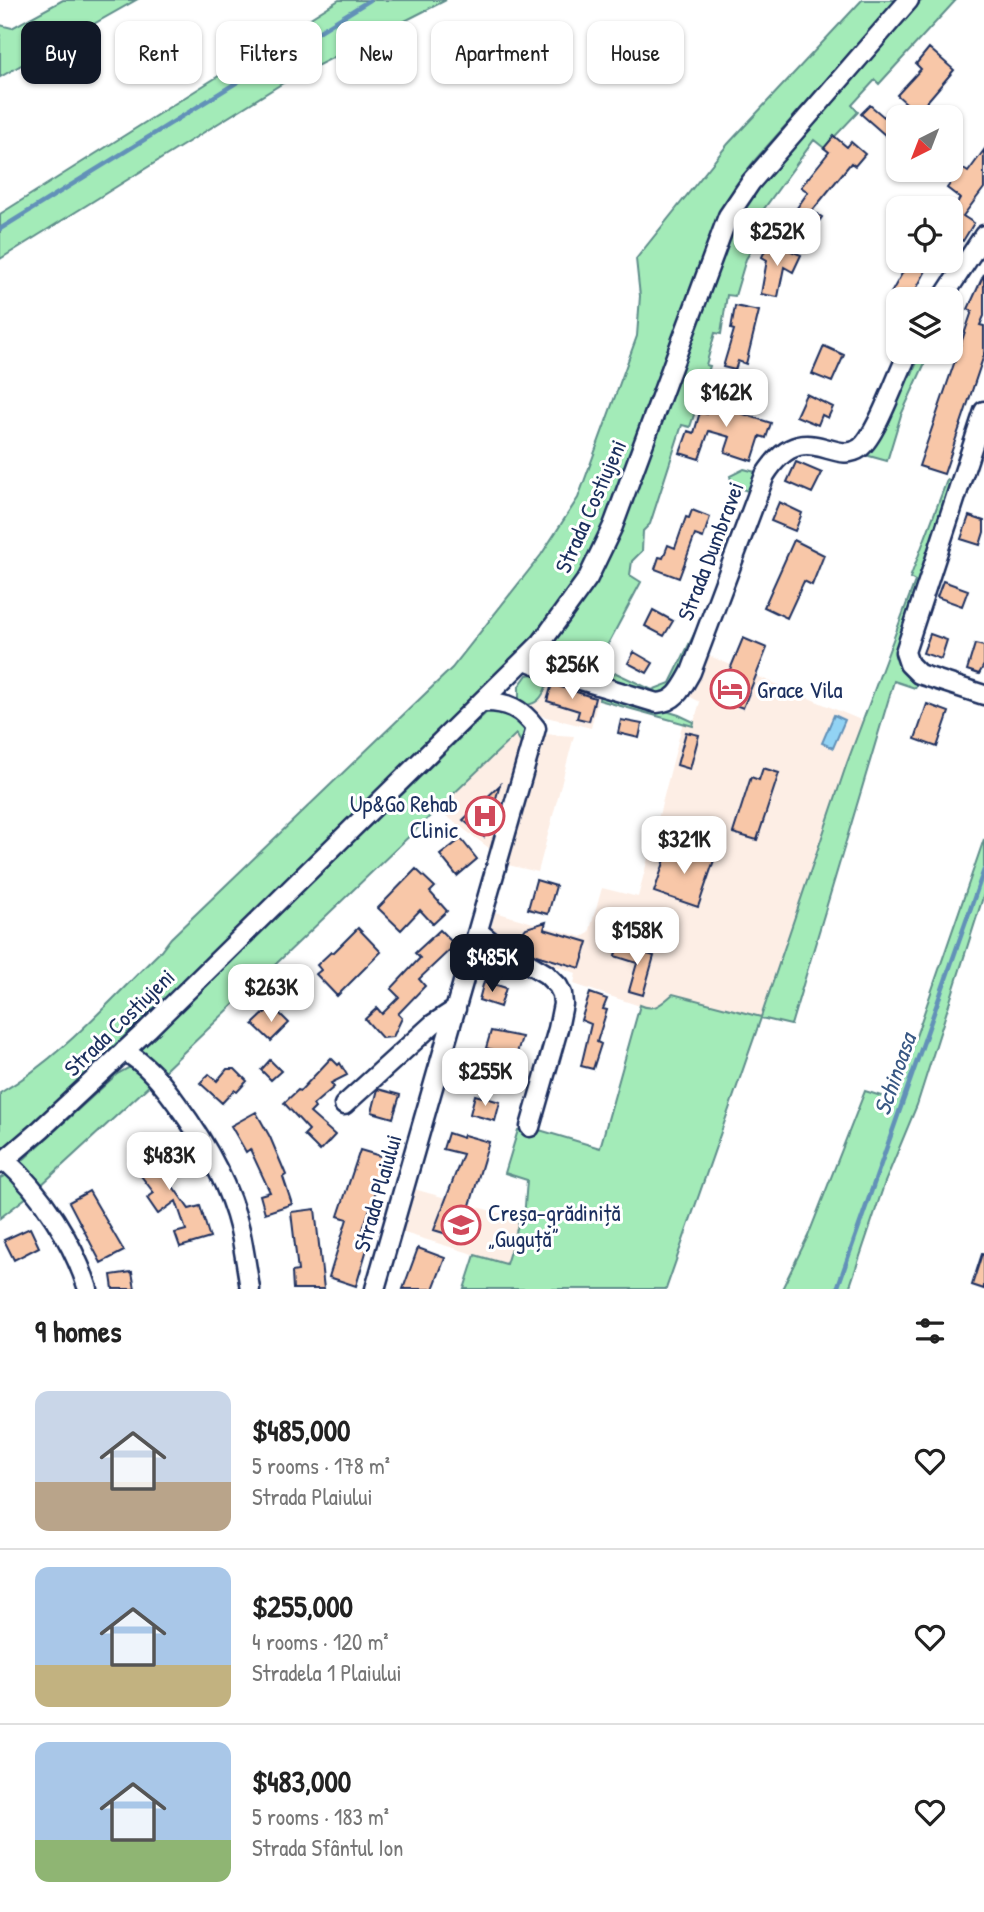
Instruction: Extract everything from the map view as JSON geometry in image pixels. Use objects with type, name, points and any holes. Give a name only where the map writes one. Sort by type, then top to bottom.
[{"type":"street","name":"Strada Costiujeni","points":[[3,1162],[124,1051],[525,660],[565,612],[588,578],[601,552],[646,440],[728,216],[751,182],[909,0]]},
{"type":"street","points":[[950,287],[984,234]]},
{"type":"street","name":"Strada Dumbravei","points":[[525,660],[567,676],[657,703],[674,698],[691,672],[770,466],[782,454],[797,446],[812,444],[849,452],[860,448],[882,414],[902,364]]},
{"type":"street","points":[[984,411],[905,652],[909,664],[919,674],[984,695]]},
{"type":"street","name":"Strada Plaiului","points":[[375,1289],[536,728],[522,711],[513,706],[482,702]]},
{"type":"street","points":[[479,932],[546,975],[562,993],[563,1004],[558,1029],[530,1126]]},
{"type":"street","points":[[344,1105],[433,1024],[456,1009]]},
{"type":"street","points":[[124,1051],[151,1070],[204,1144],[221,1176],[240,1230],[250,1289]]},
{"type":"street","points":[[3,1162],[31,1186],[44,1204],[79,1266],[88,1289]]},
{"type":"shaded area","points":[[705,654],[863,721],[761,1018],[673,994],[656,1007],[646,1008],[574,984],[576,973],[515,951],[491,930],[495,912],[582,937],[589,933],[602,888],[638,897],[683,722],[693,725],[700,702],[687,695]]},
{"type":"shaded area","points":[[539,673],[600,691],[591,728],[530,713],[525,705],[532,705]]},
{"type":"shaded area","points":[[516,733],[522,744],[493,851],[437,809]]},
{"type":"shaded area","points":[[544,734],[574,736],[538,872],[508,865]]},
{"type":"shaded area","name":"Creșa-grădiniță „Guguță”","points":[[414,1189],[520,1219],[506,1264],[401,1232]]},
{"type":"green space","points":[[63,0],[136,0],[99,21],[25,21]]},
{"type":"green space","points":[[339,0],[446,0],[405,21],[336,21],[336,56],[322,63],[322,21],[306,21]]},
{"type":"green space","points":[[862,0],[897,0],[735,186],[713,232],[673,335],[614,502],[595,544],[567,594],[547,621],[462,712],[31,1128],[0,1153],[0,1093],[64,1046],[171,938],[452,668],[541,555],[578,498],[637,336],[640,296],[636,259],[728,144]]},
{"type":"green space","points":[[922,0],[956,0],[879,84],[875,80],[852,105],[858,112],[824,148],[814,140],[758,217],[768,223],[746,259],[735,296],[727,295],[721,334],[715,333],[706,365],[710,366],[690,427],[682,425],[650,524],[643,531],[642,551],[632,561],[630,575],[641,582],[598,663],[607,669],[589,673],[573,668],[557,657],[550,648],[602,569],[739,214],[804,131]]},
{"type":"green space","points":[[21,23],[21,65],[0,77],[0,25],[12,28]]},
{"type":"green space","points":[[216,78],[216,84],[281,84],[0,259],[0,214]]},
{"type":"green space","points":[[916,364],[924,364],[901,415],[887,461],[862,454],[902,373],[912,374]]},
{"type":"green space","points":[[744,469],[759,473],[751,492],[733,488],[730,476]]},
{"type":"green space","points":[[947,480],[955,483],[908,630],[918,681],[915,688],[894,681],[791,1025],[761,1018],[666,1289],[464,1289],[475,1255],[506,1264],[520,1219],[524,1219],[527,1180],[505,1173],[518,1130],[536,1129],[600,1148],[640,1005],[654,1007],[673,994],[761,1017],[847,763],[915,581],[910,578]]},
{"type":"green space","points":[[711,592],[716,593],[687,674],[663,697],[603,682],[616,673],[652,690],[670,683],[703,616]]},
{"type":"green space","points":[[539,673],[546,687],[536,702],[525,705],[519,699],[519,686],[527,675]]},
{"type":"green space","points":[[600,691],[679,715],[694,722],[693,726],[599,700]]},
{"type":"green space","points":[[489,710],[504,713],[521,723],[524,729],[522,744],[516,734],[162,1073],[140,1049]]},
{"type":"green space","points":[[984,839],[984,894],[917,1105],[885,1182],[849,1289],[782,1289],[808,1236],[865,1091],[894,1100]]},
{"type":"green space","points":[[130,1067],[138,1068],[153,1082],[39,1187],[21,1167],[22,1161],[117,1074]]},
{"type":"green space","points":[[12,1176],[32,1193],[0,1218],[0,1178]]},
{"type":"water","points":[[834,715],[845,720],[833,748],[822,743]]},
{"type":"building","points":[[929,48],[954,70],[924,105],[904,105],[906,103],[897,95],[921,69],[916,64]]},
{"type":"building","points":[[870,105],[884,117],[886,115],[886,136],[861,114]]},
{"type":"building","points":[[834,136],[847,147],[851,142],[865,154],[855,166],[851,163],[812,211],[822,217],[812,232],[790,218],[808,192],[801,187],[829,152],[824,148]]},
{"type":"building","points":[[984,150],[984,188],[963,216],[963,196],[957,196],[947,188],[952,182],[963,182],[963,169],[968,172]]},
{"type":"building","points":[[963,216],[974,223],[963,241]]},
{"type":"building","points":[[769,242],[801,255],[793,272],[784,267],[778,297],[761,294],[767,260],[762,257]]},
{"type":"building","points":[[902,273],[925,273],[917,287],[894,287]]},
{"type":"building","points":[[984,274],[984,316],[980,325],[984,326],[984,355],[944,474],[919,466],[954,364],[963,364],[963,337],[972,311],[968,309]]},
{"type":"building","points":[[735,306],[759,311],[746,364],[738,361],[735,370],[723,367],[734,330],[731,329]]},
{"type":"building","points":[[824,346],[844,355],[832,382],[812,374]]},
{"type":"building","points":[[717,387],[732,392],[729,398],[735,400],[731,410],[771,423],[766,438],[760,436],[752,461],[725,452],[730,437],[709,431],[699,459],[680,453],[688,431],[694,433],[700,412],[707,414]]},
{"type":"building","points":[[806,394],[833,407],[828,418],[822,415],[818,425],[796,416]]},
{"type":"building","points":[[796,462],[822,473],[812,493],[787,482]]},
{"type":"building","points":[[779,502],[802,513],[795,531],[771,521]]},
{"type":"building","points":[[692,510],[710,517],[703,538],[695,535],[679,578],[655,569],[659,557],[663,558],[668,545],[675,548],[686,517],[689,518]]},
{"type":"building","points":[[969,516],[984,521],[980,545],[961,539]]},
{"type":"building","points":[[794,540],[824,555],[812,585],[804,581],[787,618],[764,607]]},
{"type":"building","points":[[943,581],[968,590],[962,606],[937,597]]},
{"type":"building","points":[[653,610],[673,621],[664,636],[645,626]]},
{"type":"building","points":[[930,634],[947,640],[941,659],[923,653]]},
{"type":"building","points":[[743,638],[767,648],[743,708],[716,698]]},
{"type":"building","points":[[975,644],[984,646],[984,665],[979,674],[967,670]]},
{"type":"building","points":[[634,652],[653,663],[647,673],[628,663]]},
{"type":"building","points":[[552,684],[595,698],[589,721],[577,718],[579,711],[547,701]]},
{"type":"building","points":[[927,704],[949,712],[937,747],[915,739]]},
{"type":"building","points":[[621,720],[642,724],[639,738],[618,733]]},
{"type":"building","points":[[686,732],[699,735],[690,769],[677,765]]},
{"type":"building","points":[[763,768],[779,773],[757,840],[733,833],[751,777],[759,780]]},
{"type":"building","points":[[500,785],[484,837],[463,820]]},
{"type":"building","points":[[461,839],[477,859],[457,876],[440,855]]},
{"type":"building","points":[[670,845],[714,860],[698,907],[654,892]]},
{"type":"building","points":[[416,869],[435,887],[430,892],[447,911],[433,924],[420,910],[401,930],[378,908]]},
{"type":"building","points":[[536,880],[556,886],[548,914],[528,909]]},
{"type":"building","points":[[546,922],[544,929],[588,942],[580,968],[536,955],[523,947],[520,942],[521,935],[526,928]]},
{"type":"building","points":[[358,928],[381,952],[337,996],[316,974],[321,970],[317,965]]},
{"type":"building","points":[[440,930],[455,945],[419,979],[425,986],[398,1014],[402,1018],[393,1037],[382,1038],[365,1019],[377,1008],[382,1014],[399,997],[391,989],[420,958],[415,953]]},
{"type":"building","points":[[618,945],[654,956],[643,995],[629,991],[637,963],[615,956]]},
{"type":"building","points":[[484,981],[506,988],[500,1007],[479,1000]]},
{"type":"building","points":[[590,993],[607,999],[603,1009],[607,1010],[597,1042],[601,1044],[593,1069],[581,1066],[591,1024],[581,1020]]},
{"type":"building","points":[[272,1006],[289,1023],[271,1041],[253,1024]]},
{"type":"building","points":[[491,1031],[522,1037],[516,1056],[486,1048]]},
{"type":"building","points":[[465,1052],[486,1058],[482,1072],[461,1066]]},
{"type":"building","points":[[331,1058],[338,1065],[340,1063],[347,1075],[331,1083],[334,1087],[313,1105],[315,1108],[310,1113],[335,1135],[320,1151],[304,1135],[309,1130],[284,1103],[300,1091]]},
{"type":"building","points":[[270,1060],[281,1071],[271,1080],[261,1070]]},
{"type":"building","points":[[227,1069],[235,1069],[247,1081],[222,1103],[200,1083],[209,1074],[217,1081]]},
{"type":"building","points":[[378,1089],[400,1095],[393,1118],[372,1112]]},
{"type":"building","points":[[475,1095],[500,1102],[495,1121],[470,1114]]},
{"type":"building","points":[[256,1112],[286,1175],[283,1177],[292,1204],[265,1213],[260,1195],[270,1192],[250,1149],[246,1152],[231,1126]]},
{"type":"building","points":[[448,1133],[489,1142],[468,1212],[472,1214],[463,1239],[434,1230],[463,1154],[443,1149]]},
{"type":"building","points":[[160,1138],[176,1161],[162,1171],[189,1209],[200,1206],[210,1238],[180,1247],[175,1233],[186,1230],[176,1201],[158,1214],[147,1198],[154,1193],[129,1160]]},
{"type":"building","points":[[360,1150],[387,1158],[363,1229],[372,1232],[356,1286],[329,1277],[347,1219],[338,1216]]},
{"type":"building","points":[[89,1191],[124,1251],[101,1263],[69,1202]]},
{"type":"building","points":[[315,1209],[324,1289],[293,1289],[292,1272],[298,1271],[291,1212]]},
{"type":"building","points":[[30,1228],[39,1247],[14,1260],[4,1240]]},
{"type":"building","points":[[418,1248],[445,1258],[433,1289],[403,1289]]},
{"type":"building","points":[[982,1254],[984,1255],[984,1289],[972,1285]]},
{"type":"building","points":[[132,1272],[135,1289],[113,1289],[111,1275]]},
{"type":"waterway","points":[[0,229],[370,0]]},
{"type":"waterway","name":"Schinoasa","points":[[837,1289],[984,870]]},
{"type":"place","name":"Grace Vila","points":[[730,689]]},
{"type":"place","name":"Up&Go Rehab Clinic","points":[[485,816]]},
{"type":"place","name":"Creșa-grădiniță „Guguță”","points":[[461,1225]]}]
